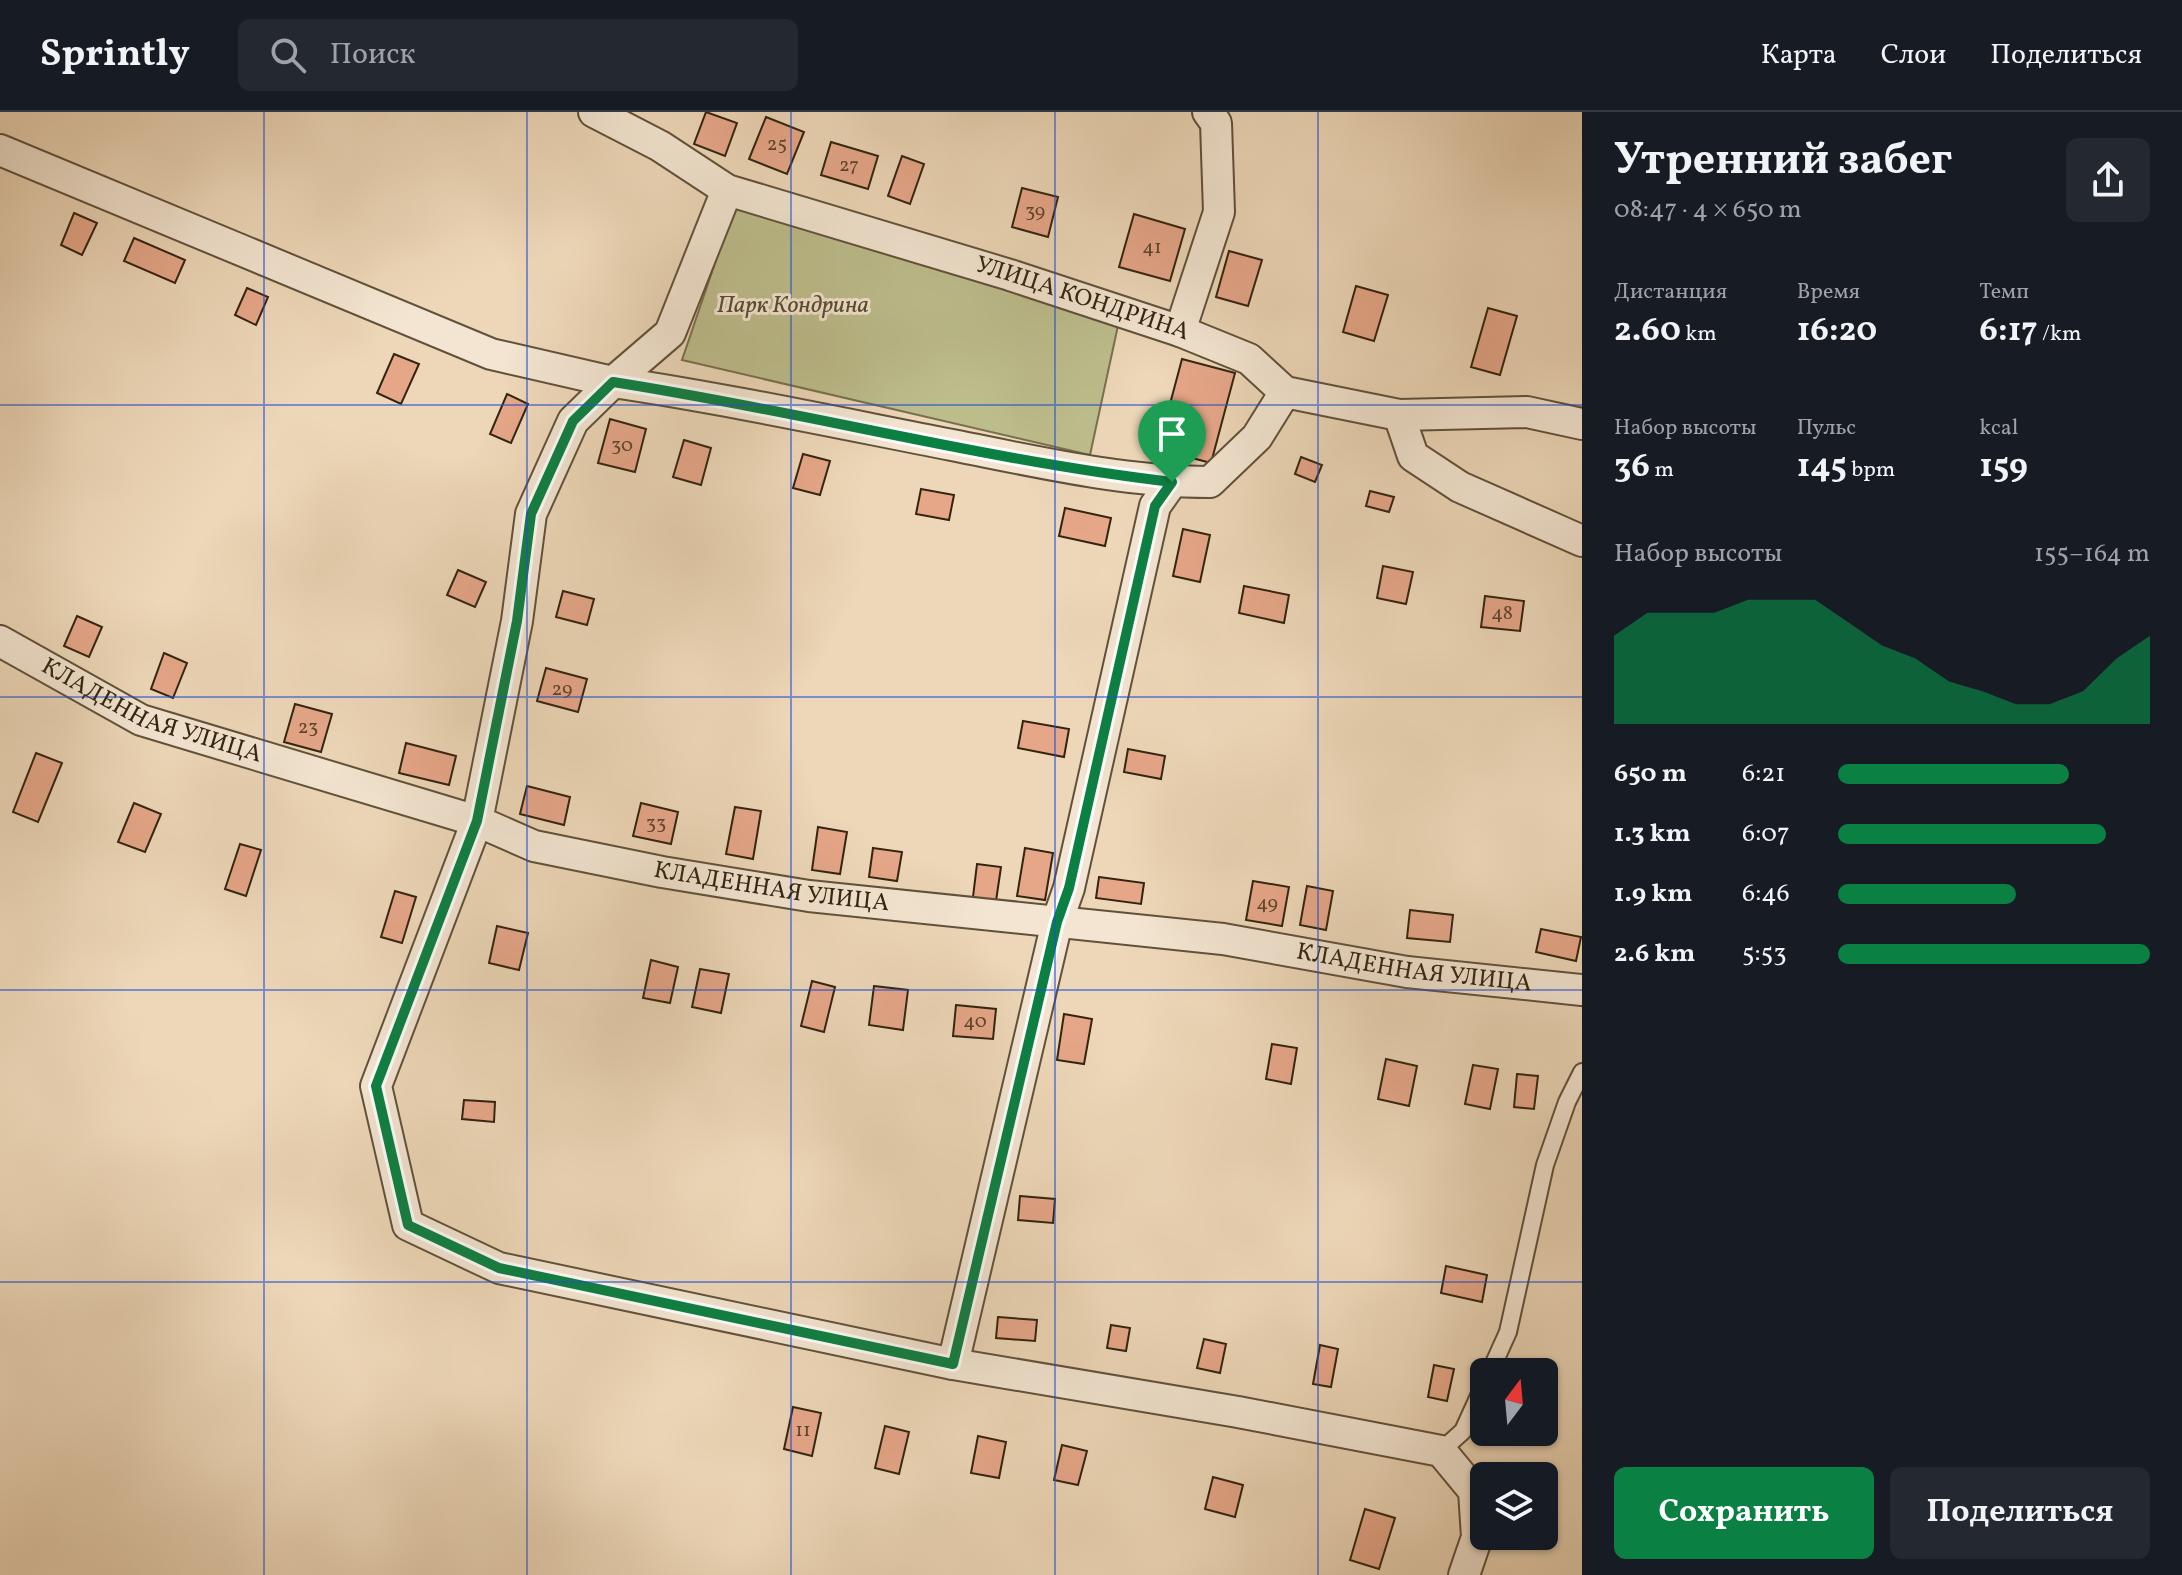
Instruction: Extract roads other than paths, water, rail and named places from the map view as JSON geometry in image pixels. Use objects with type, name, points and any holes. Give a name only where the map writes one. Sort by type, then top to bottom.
[{"type":"street","name":"УЛИЦА КОНДРИНА","points":[[594,112],[660,146],[727,190],[1010,275],[1180,331],[1249,359],[1285,392]]},
{"type":"street","points":[[1180,331],[1219,212],[1216,123],[1208,112]]},
{"type":"street","points":[[0,150],[491,354],[613,382],[696,395],[1086,472],[1172,482],[1210,482],[1257,437],[1285,392],[1399,415],[1527,412],[1582,424]]},
{"type":"street","points":[[727,190],[670,333],[573,421],[531,514],[517,621],[477,821],[376,1086],[408,1225],[499,1268],[953,1364],[1238,1412],[1441,1451],[1474,1491],[1477,1537],[1464,1575]]},
{"type":"street","points":[[1399,415],[1413,456],[1460,487],[1582,541]]},
{"type":"street","points":[[953,1364],[1057,922],[1069,888],[1155,506],[1172,482]]},
{"type":"street","name":"КЛАДЕННАЯ УЛИЦА","points":[[0,641],[141,720],[477,821],[534,846],[662,872],[809,896],[1223,939],[1407,972],[1582,990]]},
{"type":"lane","points":[[1496,1358],[1508,1332],[1545,1165],[1567,1102],[1582,1072]]},
{"type":"lane","points":[[1441,1451],[1463,1431],[1470,1416]]},
{"type":"park label","name":"Парк Кондрина","points":[[793,306]]}]
